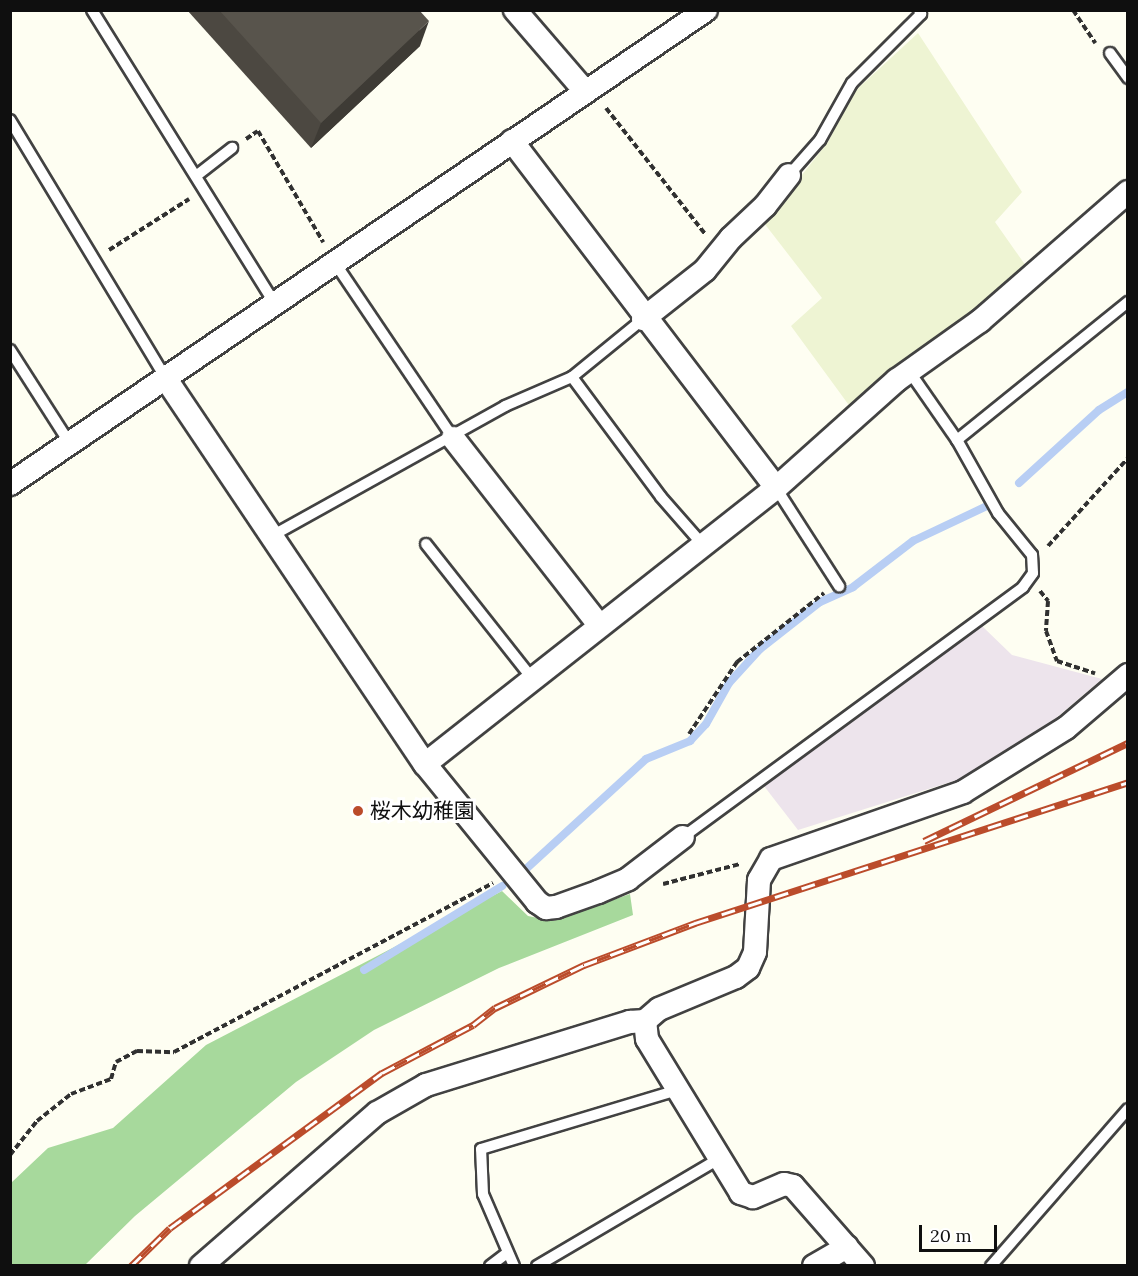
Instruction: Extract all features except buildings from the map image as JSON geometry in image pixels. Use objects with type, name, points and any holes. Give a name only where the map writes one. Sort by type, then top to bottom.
[{"type":"street","points":[[515,10],[585,91]]},
{"type":"street","points":[[10,484],[706,10]]},
{"type":"street","points":[[512,141],[643,319],[776,488]]},
{"type":"street","points":[[643,319],[705,270],[731,238],[765,206],[789,175]]},
{"type":"street","points":[[425,764],[776,488],[909,371],[989,314],[1128,192]]},
{"type":"street","points":[[166,379],[269,537],[301,579],[425,764],[537,902],[556,907],[628,879],[683,837]]},
{"type":"street","points":[[453,438],[599,625]]},
{"type":"street","points":[[201,1266],[376,1113],[416,1091],[500,1062],[645,1021],[659,1009],[736,977],[747,968],[755,952],[759,880],[771,860],[963,792],[1066,728],[1124,678]]},
{"type":"street","points":[[645,1021],[647,1040],[741,1193],[753,1197],[784,1184],[793,1186],[863,1266]]},
{"type":"street","points":[[814,1266],[847,1247]]},
{"type":"lane","points":[[92,10],[275,304]]},
{"type":"lane","points":[[789,175],[820,140],[852,83],[921,14],[918,10]]},
{"type":"lane","points":[[1110,53],[1128,78]]},
{"type":"lane","points":[[10,120],[166,379]]},
{"type":"lane","points":[[196,176],[232,148]]},
{"type":"lane","points":[[335,263],[453,438]]},
{"type":"lane","points":[[957,440],[1128,302]]},
{"type":"lane","points":[[269,537],[453,438],[505,406],[572,377],[643,319]]},
{"type":"lane","points":[[10,350],[70,444]]},
{"type":"lane","points":[[683,837],[1023,587],[1033,573],[1032,555],[998,513],[957,440],[909,371]]},
{"type":"lane","points":[[572,377],[661,497],[702,545]]},
{"type":"lane","points":[[776,488],[838,584]]},
{"type":"lane","points":[[426,544],[532,678]]},
{"type":"lane","points":[[514,1266],[483,1194],[481,1149],[678,1090]]},
{"type":"lane","points":[[992,1266],[1128,1109]]},
{"type":"lane","points":[[537,1266],[719,1159]]},
{"type":"lane","points":[[490,1266],[507,1253]]},
{"type":"path","points":[[1073,10],[1098,46],[1110,53]]},
{"type":"path","points":[[604,105],[713,244]]},
{"type":"path","points":[[232,148],[258,131],[335,263]]},
{"type":"path","points":[[93,261],[204,189]]},
{"type":"path","points":[[1032,555],[1066,529],[1128,458]]},
{"type":"path","points":[[689,734],[737,662],[838,584]]},
{"type":"path","points":[[1023,587],[1046,595],[1046,631],[1057,661],[1124,678]]},
{"type":"path","points":[[660,884],[681,882],[744,863]]},
{"type":"path","points":[[10,1155],[37,1121],[71,1094],[111,1079],[116,1062],[137,1051],[174,1052],[512,873]]},
{"type":"shaded area","points":[[982,626],[1012,655],[1102,679],[1056,718],[957,780],[798,830],[764,786]]},
{"type":"green space","points":[[918,33],[1022,192],[995,222],[1026,266],[962,322],[902,361],[851,408],[791,326],[822,298],[764,223],[828,142],[853,93]]},
{"type":"green space","points":[[502,891],[528,916],[553,921],[630,894],[633,915],[499,968],[374,1030],[296,1082],[135,1216],[85,1265],[11,1265],[11,1183],[48,1148],[113,1128],[206,1045]]},
{"type":"waterway","points":[[1019,483],[1099,410],[1128,392]]},
{"type":"waterway","points":[[526,869],[646,759],[690,741],[706,724],[729,683],[760,649],[820,602],[853,587],[913,541],[987,506]]},
{"type":"waterway","points":[[364,970],[502,886]]},
{"type":"railway","points":[[924,841],[1128,743]]},
{"type":"railway","points":[[131,1266],[170,1228],[382,1073],[473,1025],[495,1008],[584,965],[695,923],[1128,782]]},
{"type":"place","name":"桜木幼稚園","points":[[358,811]]}]
